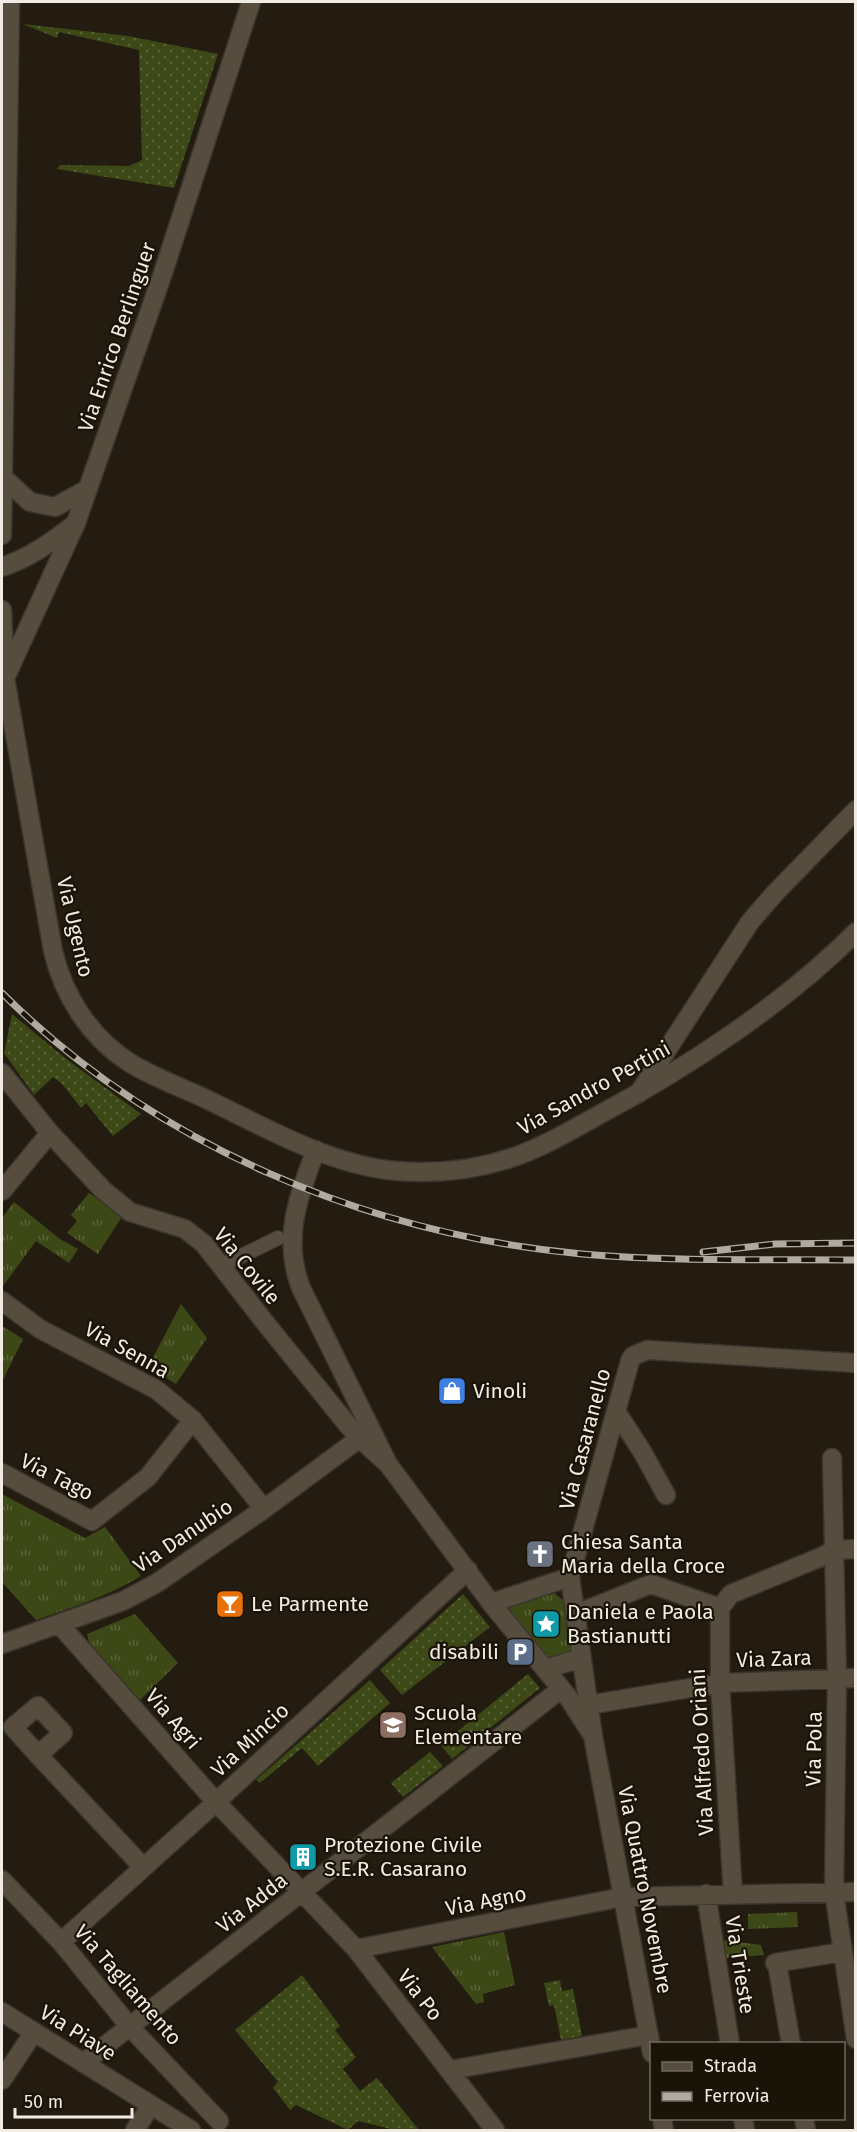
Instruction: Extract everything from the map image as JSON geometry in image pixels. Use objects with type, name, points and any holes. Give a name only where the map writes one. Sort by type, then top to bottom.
[{"type":"street","points":[[2,535],[10,2]]},
{"type":"street","name":"Via Enrico Berlinguer","points":[[4,678],[76,523],[163,273],[250,2]]},
{"type":"street","points":[[4,478],[30,501],[56,507],[88,489]]},
{"type":"street","points":[[2,567],[22,561],[47,546],[76,523]]},
{"type":"street","name":"Via Ugento","points":[[2,610],[4,678],[53,951],[57,970],[76,1009],[100,1040],[131,1064],[315,1150]]},
{"type":"street","points":[[639,1093],[750,922],[855,810]]},
{"type":"street","name":"Via Sandro Pertini","points":[[315,1150],[356,1163],[393,1171],[418,1173],[464,1169],[511,1158],[639,1093],[750,1020],[830,958],[855,932]]},
{"type":"street","name":"Via Covile","points":[[2,1073],[50,1133],[103,1190],[130,1212],[185,1229],[204,1244],[262,1320],[365,1434],[491,1603],[545,1669]]},
{"type":"street","points":[[2,1191],[50,1133]]},
{"type":"street","points":[[315,1150],[299,1194],[295,1214],[292,1244],[294,1270],[365,1434]]},
{"type":"street","points":[[221,1266],[278,1238]]},
{"type":"street","name":"Via Senna","points":[[2,1301],[40,1329],[157,1390],[193,1420],[264,1509]]},
{"type":"street","name":"Via Casaranello","points":[[570,1577],[633,1356],[647,1350],[855,1363]]},
{"type":"street","points":[[616,1411],[666,1495]]},
{"type":"street","name":"Via Tago","points":[[2,1473],[92,1521],[148,1477],[193,1420]]},
{"type":"street","name":"Via Danubio","points":[[2,1644],[123,1601],[157,1583],[264,1509],[365,1434]]},
{"type":"street","name":"Via Pola","points":[[832,1458],[834,1550],[846,1678],[834,1892],[855,2039]]},
{"type":"street","points":[[576,1614],[651,1584],[720,1608],[731,1594],[834,1550],[855,1549]]},
{"type":"street","name":"Via Mincio","points":[[61,1942],[468,1570]]},
{"type":"street","points":[[491,1603],[570,1577]]},
{"type":"street","name":"Via Quattro Novembre","points":[[570,1577],[593,1736],[650,2044]]},
{"type":"street","name":"Via Alfredo Oriani","points":[[720,1608],[720,1683],[733,1894]]},
{"type":"street","name":"Via Agri","points":[[60,1624],[216,1802],[303,1892]]},
{"type":"street","points":[[545,1669],[582,1658]]},
{"type":"street","name":"Via Quattro Novembre","points":[[545,1669],[593,1736]]},
{"type":"street","name":"Via Zara","points":[[588,1705],[720,1683],[846,1678]]},
{"type":"street","name":"Via Adda","points":[[83,2063],[561,1689]]},
{"type":"street","points":[[38,1755],[143,1867]]},
{"type":"street","name":"Via Tagliamento","points":[[2,1880],[61,1942],[130,2026],[219,2121]]},
{"type":"street","name":"Via Po","points":[[303,1892],[356,1949],[495,2130]]},
{"type":"street","name":"Via Agno","points":[[356,1949],[623,1897],[855,1892]]},
{"type":"street","name":"Via Trieste","points":[[706,1894],[730,2042]]},
{"type":"street","points":[[791,2042],[776,1963],[842,1952]]},
{"type":"street","name":"Via Piave","points":[[2,2012],[192,2130]]},
{"type":"street","points":[[2,2080],[34,2032]]},
{"type":"street","points":[[450,2070],[650,2044]]},
{"type":"street","points":[[135,2130],[151,2105]]},
{"type":"green space","points":[[23,24],[128,36],[218,54],[174,188],[57,169],[60,165],[129,166],[142,160],[139,50],[59,32],[57,38]]},
{"type":"green space","points":[[12,1014],[65,1058],[141,1114],[113,1136],[86,1103],[81,1108],[63,1085],[53,1077],[34,1095],[4,1053]]},
{"type":"green space","points":[[89,1193],[123,1215],[98,1254],[67,1233],[77,1221],[71,1215]]},
{"type":"green space","points":[[14,1202],[60,1239],[78,1249],[69,1263],[36,1241],[3,1286],[2,1218]]},
{"type":"green space","points":[[181,1304],[207,1338],[176,1384],[148,1367]]},
{"type":"green space","points":[[2,1326],[23,1339],[2,1382]]},
{"type":"green space","points":[[2,1494],[85,1538],[105,1527],[141,1576],[77,1606],[36,1620],[2,1582]]},
{"type":"green space","points":[[546,1592],[553,1592],[563,1600],[572,1651],[549,1657],[545,1656],[509,1610],[510,1605]]},
{"type":"green space","points":[[463,1594],[490,1627],[402,1695],[380,1670]]},
{"type":"green space","points":[[135,1614],[178,1663],[140,1700],[89,1643],[87,1634]]},
{"type":"green space","points":[[528,1674],[540,1688],[452,1759],[441,1745]]},
{"type":"green space","points":[[370,1680],[390,1703],[318,1766],[302,1748],[260,1783],[256,1780]]},
{"type":"green space","points":[[430,1752],[443,1766],[403,1797],[391,1783]]},
{"type":"green space","points":[[797,1912],[798,1927],[748,1929],[748,1914]]},
{"type":"green space","points":[[504,1932],[515,1985],[483,1994],[484,2002],[476,2004],[432,1947]]},
{"type":"green space","points":[[723,1940],[761,1945],[764,1955],[725,1958]]},
{"type":"green space","points":[[302,1975],[340,2026],[335,2030],[356,2057],[343,2069],[360,2091],[377,2078],[419,2130],[395,2130],[358,2121],[348,2130],[296,2105],[290,2110],[273,2088],[278,2082],[235,2030]]},
{"type":"green space","points":[[560,1980],[562,1991],[573,1989],[582,2036],[561,2040],[554,2005],[549,2006],[544,1983]]},
{"type":"railway","points":[[2,993],[62,1047],[127,1096],[197,1138],[269,1173],[345,1203],[422,1226],[502,1243],[582,1254],[685,1259],[856,1260]]},
{"type":"railway","points":[[703,1252],[775,1244],[856,1243]]},
{"type":"place","name":"Vinoli","points":[[452,1391]]},
{"type":"place","name":"Chiesa Santa Maria della Croce","points":[[540,1554]]},
{"type":"place","name":"Le Parmente","points":[[230,1604]]},
{"type":"place","name":"Daniela e Paola Bastianutti","points":[[546,1624]]},
{"type":"place","name":"disabili","points":[[520,1652]]},
{"type":"place","name":"Scuola Elementare","points":[[393,1725]]},
{"type":"place","name":"Protezione Civile S.E.R. Casarano","points":[[303,1857]]}]
